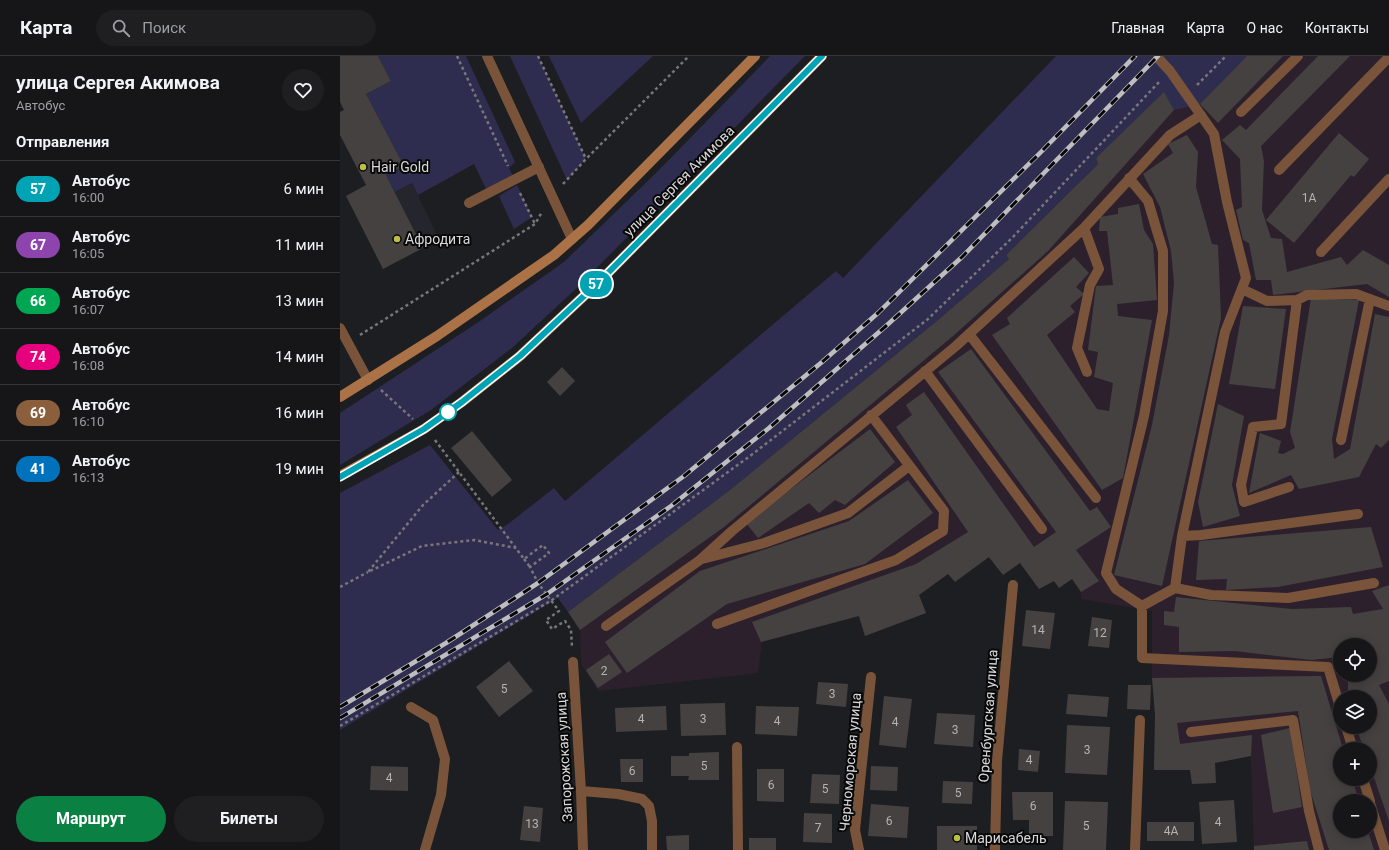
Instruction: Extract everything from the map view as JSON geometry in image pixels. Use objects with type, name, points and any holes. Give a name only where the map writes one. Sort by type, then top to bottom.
[{"type":"main road","points":[[340,397],[437,336],[554,255],[588,225],[755,56]]},
{"type":"main road","name":"улица Сергея Акимова","points":[[340,476],[424,429],[520,356],[601,280],[822,56]]},
{"type":"street","points":[[487,56],[572,239]]},
{"type":"street","points":[[1241,112],[1298,56]]},
{"type":"street","points":[[1279,170],[1389,57]]},
{"type":"street","points":[[1158,58],[1170,71],[1214,134],[1227,202],[1246,278],[1225,332],[1182,536],[1175,588]]},
{"type":"street","points":[[606,626],[700,560],[732,531],[925,371],[968,334],[1084,228],[1170,135],[1201,115]]},
{"type":"street","points":[[469,203],[539,167]]},
{"type":"street","points":[[1129,178],[1148,201],[1163,251],[1163,311],[1144,416],[1106,573],[1116,589],[1142,606]]},
{"type":"street","points":[[1321,252],[1389,179]]},
{"type":"street","points":[[1084,228],[1099,270],[1090,285],[1077,348],[1086,372]]},
{"type":"street","points":[[1242,289],[1267,301],[1297,300],[1307,295],[1356,294],[1389,306]]},
{"type":"street","points":[[1342,440],[1370,299]]},
{"type":"street","points":[[1289,487],[1244,502],[1241,486],[1253,427],[1281,424],[1297,300]]},
{"type":"street","points":[[340,328],[368,380]]},
{"type":"street","points":[[968,334],[1096,498]]},
{"type":"street","points":[[925,371],[1042,530]]},
{"type":"street","points":[[717,624],[896,560],[943,531],[944,511],[871,415]]},
{"type":"street","points":[[700,560],[764,543],[848,513],[909,466]]},
{"type":"street","points":[[1182,536],[1201,535],[1358,514]]},
{"type":"street","points":[[1142,606],[1175,588],[1211,595],[1288,598],[1374,583]]},
{"type":"street","name":"Оренбургская улица","points":[[995,850],[996,761],[1013,585]]},
{"type":"street","points":[[1142,606],[1142,658],[1328,667],[1335,690]]},
{"type":"street","name":"Запорожская улица","points":[[573,662],[583,850]]},
{"type":"street","name":"Черноморская улица","points":[[859,850],[855,830],[871,677]]},
{"type":"street","points":[[411,706],[433,720],[445,759],[441,796],[425,850]]},
{"type":"street","points":[[1135,850],[1140,720]]},
{"type":"street","points":[[1190,732],[1294,720],[1309,811],[1319,850]]},
{"type":"street","points":[[737,747],[738,850]]},
{"type":"street","points":[[581,791],[618,794],[642,799],[649,806],[652,821],[652,850]]},
{"type":"street","points":[[1377,824],[1385,850]]},
{"type":"path","points":[[457,56],[535,224]]},
{"type":"path","points":[[538,56],[586,159]]},
{"type":"path","points":[[347,343],[535,224],[552,196],[586,159],[689,56]]},
{"type":"path","points":[[1187,96],[1226,56]]},
{"type":"path","points":[[340,726],[552,600],[750,456],[928,319],[1012,238],[1170,71]]},
{"type":"path","points":[[368,380],[437,442],[530,567],[538,582],[559,611],[546,620],[552,629],[565,621],[571,630],[573,662]]},
{"type":"path","points":[[368,572],[423,505],[459,472]]},
{"type":"path","points":[[340,587],[422,546],[474,540],[516,548]]},
{"type":"path","points":[[524,559],[543,545],[549,553],[530,567]]},
{"type":"shaded area","points":[[378,56],[466,56],[515,162],[509,168],[514,179],[488,193],[474,164],[418,195],[412,183],[395,192],[386,175],[404,166],[366,94],[391,81]]},
{"type":"shaded area","points":[[510,56],[538,56],[586,159],[567,180]]},
{"type":"shaded area","points":[[549,56],[653,56],[581,123]]},
{"type":"shaded area","points":[[770,56],[805,56],[580,285],[512,348],[431,410],[340,465],[340,413],[477,323],[564,262],[658,171]]},
{"type":"shaded area","points":[[1056,56],[1247,56],[1200,104],[1174,110],[1164,93],[1096,158],[1098,164],[1006,255],[1009,259],[938,320],[730,490],[568,612],[558,598],[340,730],[340,493],[430,445],[498,530],[554,488],[565,501],[836,271],[843,278]]},
{"type":"shaded area","points":[[1247,56],[1389,56],[1389,850],[1254,850],[1251,756],[1215,763],[1216,783],[1192,784],[1190,770],[1154,770],[1155,715],[1152,678],[1152,611],[1081,599],[1081,592],[1072,579],[1059,588],[1053,581],[1039,589],[1020,563],[1003,575],[988,557],[955,582],[948,574],[919,595],[926,613],[865,636],[858,616],[762,642],[758,673],[598,691],[581,664],[580,630],[568,612],[730,490],[938,320],[1009,259],[1006,255],[1098,164],[1096,158],[1164,92]]},
{"type":"shaded area","points":[[412,183],[439,239],[423,248],[395,192]]},
{"type":"shaded area","points":[[517,185],[532,217],[514,229],[499,196]]},
{"type":"building","points":[[340,56],[378,56],[391,81],[366,94],[404,166],[386,175],[423,248],[383,269],[346,196],[366,185],[340,135],[340,112],[344,110],[340,102]]},
{"type":"building","points":[[1247,56],[1283,56],[1218,123],[1200,104]]},
{"type":"building","points":[[1318,56],[1350,56],[1261,146],[1264,161],[1262,210],[1271,238],[1282,239],[1287,272],[1341,257],[1347,265],[1363,250],[1389,265],[1389,297],[1367,284],[1273,295],[1271,280],[1256,280],[1249,243],[1243,240],[1236,210],[1242,207],[1240,159],[1222,140],[1240,125],[1246,130]]},
{"type":"building","points":[[1164,92],[1174,110],[1048,251],[953,336],[724,527],[580,630],[568,612],[730,490],[938,320],[1009,259],[1006,255],[1098,164],[1096,158]]},
{"type":"building","points":[[1339,133],[1369,159],[1354,177],[1351,175],[1294,243],[1266,220]]},
{"type":"building","points":[[1187,135],[1198,152],[1196,187],[1212,244],[1218,245],[1221,318],[1162,586],[1114,575],[1152,425],[1169,335],[1174,283],[1171,251],[1160,207],[1143,174],[1173,153],[1168,144]]},
{"type":"building","points":[[1139,204],[1144,230],[1153,244],[1157,300],[1117,304],[1118,316],[1152,320],[1123,478],[1102,490],[992,335],[1010,324],[1007,318],[1074,257],[1089,273],[1076,287],[1084,294],[1070,306],[1075,312],[1047,335],[1097,409],[1109,411],[1113,383],[1094,377],[1098,352],[1088,350],[1096,286],[1113,285],[1107,231],[1099,231],[1100,217],[1118,214],[1118,208]]},
{"type":"building","points":[[1311,298],[1359,300],[1332,439],[1334,459],[1350,449],[1375,314],[1389,317],[1389,440],[1381,448],[1376,444],[1359,477],[1299,489],[1291,475],[1249,493],[1260,433],[1281,441],[1278,453],[1283,454],[1295,448],[1290,432]]},
{"type":"building","points":[[1243,306],[1286,309],[1275,389],[1229,384]]},
{"type":"building","points":[[971,349],[1090,511],[1097,507],[1111,527],[1076,550],[1099,581],[1081,592],[1072,579],[1059,588],[1054,581],[1039,589],[1020,563],[1003,575],[989,557],[955,582],[948,574],[919,595],[926,613],[865,636],[859,616],[761,642],[752,622],[916,564],[968,532],[896,427],[912,415],[906,405],[924,392],[1034,547],[1056,532],[938,372]]},
{"type":"building","points":[[562,367],[575,381],[560,396],[547,382]]},
{"type":"building","points":[[1218,404],[1244,416],[1232,485],[1240,516],[1203,527],[1198,502]]},
{"type":"building","points":[[870,429],[895,462],[845,505],[835,500],[819,513],[809,503],[758,538],[746,523]]},
{"type":"building","points":[[472,431],[512,480],[492,497],[451,448]]},
{"type":"building","points":[[908,480],[933,513],[865,564],[727,604],[627,673],[605,642],[700,571],[849,521]]},
{"type":"building","points":[[1371,527],[1383,567],[1278,587],[1226,590],[1227,579],[1196,580],[1199,541]]},
{"type":"building","points":[[1389,585],[1389,681],[1379,685],[1389,704],[1389,821],[1377,786],[1377,742],[1361,742],[1359,734],[1377,734],[1377,690],[1348,690],[1348,682],[1377,682],[1377,638],[1333,638],[1333,658],[1311,660],[1235,651],[1179,652],[1179,627],[1164,625],[1164,611],[1174,612],[1176,597],[1292,609],[1351,607],[1353,614],[1383,609],[1372,591]]},
{"type":"building","points":[[1026,610],[1055,613],[1050,649],[1022,646]]},
{"type":"building","points":[[1092,617],[1112,620],[1109,648],[1088,646]]},
{"type":"building","points":[[609,654],[622,672],[598,688],[586,670]]},
{"type":"building","points":[[509,661],[533,691],[499,717],[476,687]]},
{"type":"building","points":[[1321,676],[1333,716],[1333,734],[1338,734],[1341,742],[1333,742],[1333,786],[1354,786],[1357,794],[1333,794],[1333,838],[1370,838],[1374,850],[1329,850],[1310,790],[1298,711],[1177,723],[1180,744],[1252,735],[1251,756],[1215,763],[1216,783],[1192,784],[1190,770],[1154,770],[1155,715],[1152,678]]},
{"type":"building","points":[[818,682],[848,684],[846,707],[816,704]]},
{"type":"building","points":[[1128,685],[1151,685],[1150,710],[1127,709]]},
{"type":"building","points":[[1068,694],[1109,697],[1107,717],[1066,714]]},
{"type":"building","points":[[884,696],[912,699],[906,748],[879,745]]},
{"type":"building","points":[[725,703],[726,735],[681,736],[680,704]]},
{"type":"building","points":[[666,706],[667,730],[616,732],[615,708]]},
{"type":"building","points":[[756,706],[799,707],[797,736],[755,734]]},
{"type":"building","points":[[937,713],[975,715],[973,747],[934,744]]},
{"type":"building","points":[[1067,725],[1110,727],[1107,775],[1065,773]]},
{"type":"building","points":[[1290,728],[1302,807],[1273,813],[1261,735]]},
{"type":"building","points":[[1019,749],[1040,751],[1038,772],[1018,770]]},
{"type":"building","points":[[719,752],[719,780],[688,780],[689,776],[671,776],[671,756],[689,756],[689,753]]},
{"type":"building","points":[[620,759],[643,759],[643,782],[621,782]]},
{"type":"building","points":[[371,766],[408,767],[408,791],[370,790]]},
{"type":"building","points":[[871,766],[898,767],[897,791],[870,790]]},
{"type":"building","points":[[757,769],[784,769],[784,802],[757,801]]},
{"type":"building","points":[[812,774],[840,775],[839,804],[810,803]]},
{"type":"building","points":[[943,781],[973,782],[972,804],[942,803]]},
{"type":"building","points":[[1012,792],[1053,792],[1053,836],[1029,836],[1029,820],[1013,820]]},
{"type":"building","points":[[1234,800],[1237,842],[1202,844],[1199,802]]},
{"type":"building","points":[[1065,801],[1108,802],[1106,850],[1063,850]]},
{"type":"building","points":[[871,804],[909,807],[907,838],[868,836]]},
{"type":"building","points":[[524,806],[543,808],[540,842],[520,840]]},
{"type":"building","points":[[804,813],[832,814],[832,843],[803,842]]},
{"type":"building","points":[[1147,822],[1194,822],[1194,841],[1147,841]]},
{"type":"building","name":"Марисабель","points":[[937,826],[977,826],[977,850],[937,850]]},
{"type":"building","points":[[689,835],[689,850],[667,850],[666,836]]},
{"type":"building","points":[[749,838],[776,838],[776,850],[749,850]]},
{"type":"building","points":[[1307,841],[1309,850],[1254,850],[1254,846]]},
{"type":"railway","points":[[340,707],[446,643],[538,583],[684,476],[822,362],[878,313],[1042,151],[1135,56]]},
{"type":"railway","points":[[340,718],[547,594],[671,506],[769,428],[886,326],[962,257],[1158,56]]},
{"type":"bus line","name":"57","points":[[340,477],[424,429],[462,402],[520,356],[601,280],[822,56]]},
{"type":"place","name":"Hair Gold","points":[[363,167]]},
{"type":"place","name":"Афродита","points":[[397,239]]},
{"type":"place","name":"Марисабель","points":[[957,838]]}]
